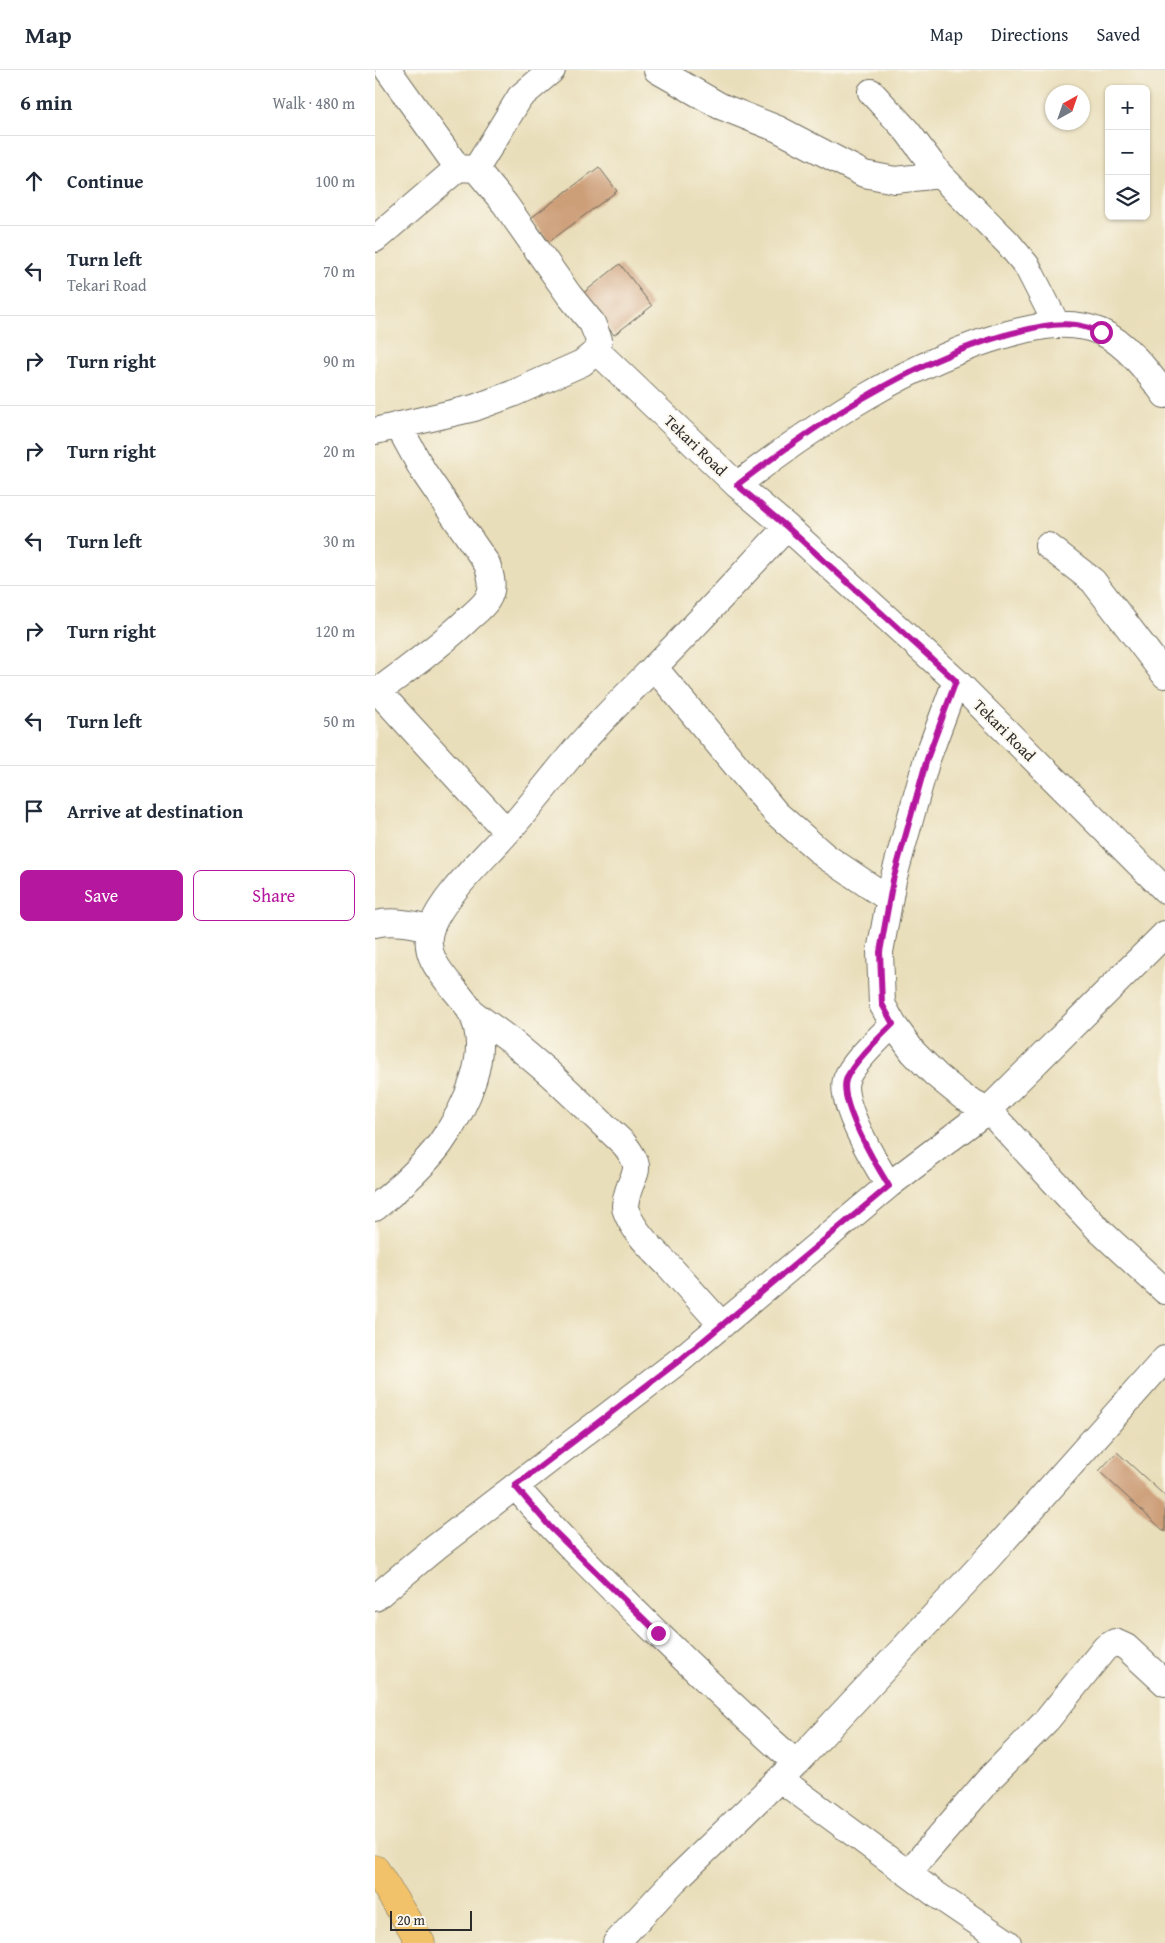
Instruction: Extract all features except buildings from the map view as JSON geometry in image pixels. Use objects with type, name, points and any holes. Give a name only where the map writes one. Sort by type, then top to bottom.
[{"type":"main road","points":[[375,1869],[421,1943]]},
{"type":"street","points":[[388,70],[467,169],[505,204],[569,296],[592,323],[599,340],[597,351],[582,362],[512,394],[475,408],[386,428],[423,471],[487,564],[492,578],[491,590],[487,600],[428,654],[377,690],[507,832]]},
{"type":"street","points":[[375,239],[467,169],[520,98],[552,70]]},
{"type":"street","points":[[657,70],[720,106],[778,129],[864,174],[895,180],[940,175]]},
{"type":"street","points":[[871,92],[907,131],[940,175],[1008,243],[1027,266],[1057,325]]},
{"type":"street","points":[[737,485],[783,450],[917,368],[995,338],[1039,326],[1077,325],[1101,332],[1129,351],[1165,395]]},
{"type":"street","name":"Tekari Road","points":[[597,351],[737,485],[787,527],[956,681],[1165,890]]},
{"type":"street","points":[[375,1208],[421,1165],[440,1144],[468,1093],[479,1059],[479,1035],[470,1011],[433,962],[428,945],[431,928],[441,910],[459,886],[577,748],[787,527]]},
{"type":"street","points":[[1048,546],[1093,581],[1165,675]]},
{"type":"street","points":[[654,667],[776,813],[825,856],[889,899]]},
{"type":"street","points":[[956,681],[927,759],[893,880],[880,952],[882,1004],[893,1024],[913,1052],[936,1075],[963,1097],[988,1110],[1099,1230],[1165,1291]]},
{"type":"street","points":[[375,924],[387,922],[404,923],[431,928]]},
{"type":"street","points":[[375,1598],[436,1547],[680,1360],[889,1186],[988,1110],[1165,934]]},
{"type":"street","points":[[470,1011],[511,1041],[543,1068],[625,1144],[634,1156],[637,1166],[635,1177],[627,1193],[625,1208],[631,1221],[644,1240],[722,1324]]},
{"type":"street","points":[[889,1186],[871,1159],[845,1091],[846,1079],[854,1067],[893,1024]]},
{"type":"street","points":[[616,1943],[673,1882],[788,1771],[988,1558],[1165,1358]]},
{"type":"street","points":[[515,1486],[551,1528],[606,1584],[742,1715],[788,1771],[908,1873],[1008,1943]]},
{"type":"street","points":[[908,1873],[990,1778],[1047,1720],[1105,1648],[1115,1642],[1126,1647],[1165,1683]]},
{"type":"route","points":[[658,1633],[551,1528],[515,1486],[680,1360],[889,1186],[871,1159],[853,1115],[845,1091],[846,1079],[854,1067],[893,1024],[882,1004],[880,952],[889,899],[927,759],[956,681],[787,527],[737,485],[783,450],[819,427],[887,385],[917,368],[942,357],[995,338],[1039,326],[1077,325],[1101,332]]}]
